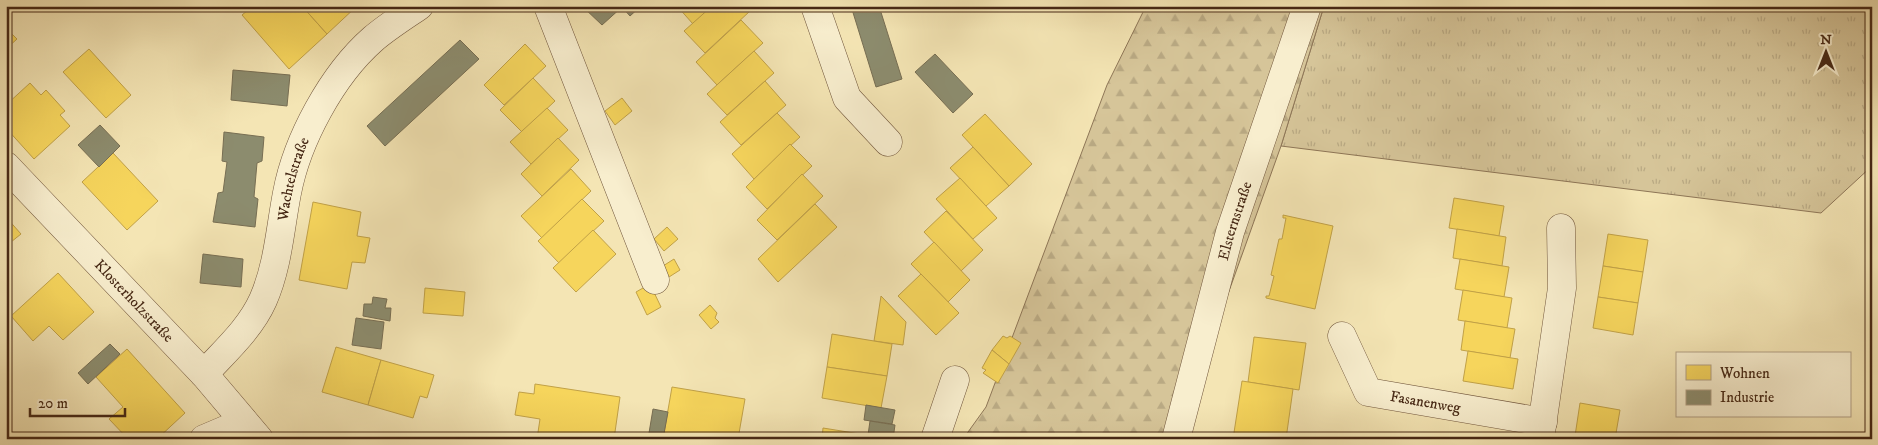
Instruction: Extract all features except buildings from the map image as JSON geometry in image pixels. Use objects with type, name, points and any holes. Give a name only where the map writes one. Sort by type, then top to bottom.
[{"type":"street","name":"Wachtelstraße","points":[[204,374],[249,325],[263,300],[273,272],[287,191],[296,158],[308,128],[340,76],[372,40],[419,6]]},
{"type":"street","points":[[548,6],[655,280]]},
{"type":"street","points":[[815,6],[847,98],[888,142]]},
{"type":"street","name":"Elsternstraße","points":[[1176,439],[1230,232],[1307,6]]},
{"type":"street","name":"Klosterholzstraße","points":[[6,166],[204,374],[252,431]]},
{"type":"street","name":"Fasanenweg","points":[[1342,336],[1368,392],[1541,430],[1562,288],[1561,228]]},
{"type":"street","points":[[935,439],[955,380]]},
{"type":"street","points":[[204,439],[252,431]]},
{"type":"green space","points":[[1146,6],[1324,6],[1281,146],[1176,439],[963,439],[986,407],[1107,85]]},
{"type":"green space","points":[[1324,6],[1872,6],[1872,166],[1821,213],[1281,146]]}]
